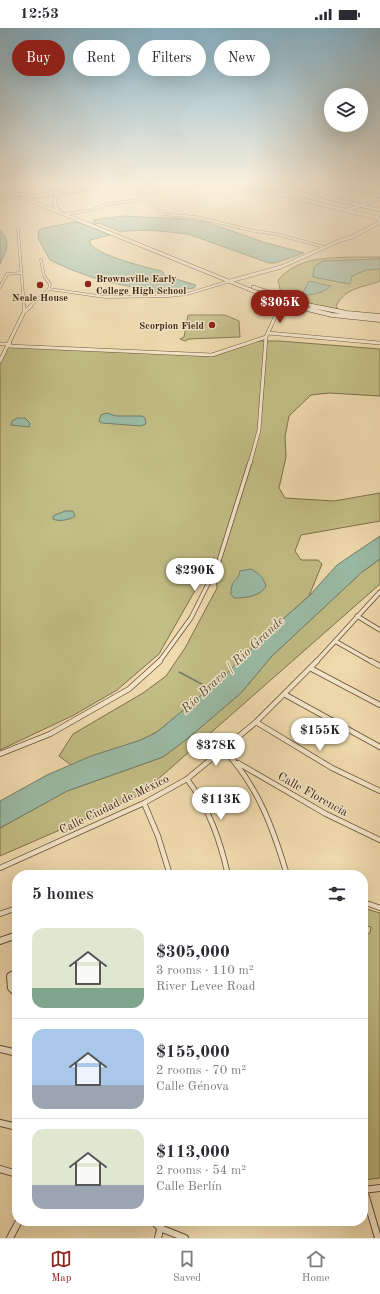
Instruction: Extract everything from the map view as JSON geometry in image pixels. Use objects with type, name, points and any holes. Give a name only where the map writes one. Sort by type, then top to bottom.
[{"type":"main road","points":[[133,240],[283,303],[332,315],[380,320]]},
{"type":"main road","points":[[134,240],[288,300],[333,311],[380,316]]},
{"type":"street","points":[[19,240],[24,312]]},
{"type":"street","points":[[300,240],[324,247]]},
{"type":"street","points":[[49,289],[105,297],[169,296],[187,294],[281,267],[324,247],[342,240]]},
{"type":"street","points":[[0,361],[24,312],[49,289],[50,284],[44,276],[41,260]]},
{"type":"street","points":[[0,287],[7,274],[20,273]]},
{"type":"street","points":[[0,754],[50,734],[130,689],[163,658],[191,618],[218,564],[259,430],[266,337],[278,308],[288,300]]},
{"type":"street","points":[[268,333],[380,343]]},
{"type":"street","points":[[0,344],[212,355],[266,337]]},
{"type":"street","name":"Calle Ciudad de México","points":[[0,868],[144,803],[187,779],[224,750],[256,722],[310,668],[380,593]]},
{"type":"street","points":[[357,616],[380,630]]},
{"type":"street","points":[[335,641],[380,666]]},
{"type":"street","points":[[310,668],[380,705]]},
{"type":"street","points":[[284,694],[380,748]]},
{"type":"street","points":[[256,722],[326,765],[380,791]]},
{"type":"street","points":[[224,750],[238,763],[265,808],[275,833],[286,870]]},
{"type":"street","name":"Calle Florencia","points":[[238,763],[326,814],[380,840]]},
{"type":"street","points":[[187,779],[197,790],[211,816],[227,870]]},
{"type":"street","points":[[144,803],[162,847],[169,870]]},
{"type":"street","points":[[368,904],[380,908]]},
{"type":"street","points":[[0,914],[12,910]]},
{"type":"street","points":[[0,940],[12,936]]},
{"type":"street","points":[[12,975],[10,976],[12,989]]},
{"type":"street","points":[[0,1049],[12,1052]]},
{"type":"street","points":[[0,1123],[12,1126]]},
{"type":"street","points":[[0,1168],[12,1172]]},
{"type":"street","points":[[368,1189],[380,1188]]},
{"type":"street","points":[[368,1206],[378,1238]]},
{"type":"street","points":[[10,1238],[16,1226]]},
{"type":"street","points":[[158,1238],[161,1226]]},
{"type":"street","points":[[163,1226],[185,1238]]},
{"type":"shaded area","points":[[0,240],[6,240],[6,251],[0,264]]},
{"type":"shaded area","points":[[39,240],[90,240],[94,248],[111,256],[162,271],[166,276],[196,285],[194,288],[160,293],[100,280],[50,260]]},
{"type":"shaded area","points":[[206,240],[259,240],[304,253],[275,263],[269,263]]},
{"type":"shaded area","points":[[380,257],[380,259],[323,261],[314,267],[313,277],[349,284],[352,276],[366,270],[380,269],[380,281],[355,289],[345,295],[336,306],[338,309],[309,304],[281,294],[278,280],[295,266],[305,262],[325,258]]},
{"type":"shaded area","points":[[380,259],[380,269],[366,270],[352,276],[350,284],[313,277],[314,267],[323,261]]},
{"type":"shaded area","points":[[309,281],[331,286],[317,293],[309,295],[302,294]]},
{"type":"shaded area","name":"Scorpion Field","points":[[188,315],[225,315],[239,321],[240,337],[189,339],[185,341],[180,339],[184,337]]},
{"type":"shaded area","points":[[256,341],[279,341],[380,349],[380,396],[329,393],[311,395],[289,416],[285,437],[286,457],[279,488],[285,498],[334,501],[380,493],[380,521],[301,535],[295,551],[301,560],[318,560],[322,564],[309,596],[265,635],[224,677],[157,732],[141,740],[71,765],[59,756],[73,734],[143,693],[166,676],[185,648],[217,588],[214,557],[159,654],[117,690],[74,715],[0,750],[0,361],[9,346],[214,356]]},
{"type":"shaded area","points":[[107,413],[116,416],[142,416],[145,418],[146,424],[141,426],[102,423],[99,421],[101,415]]},
{"type":"shaded area","points":[[17,418],[25,418],[30,423],[29,427],[11,425],[12,421]]},
{"type":"shaded area","points":[[65,511],[73,511],[75,516],[64,520],[53,519],[53,516]]},
{"type":"shaded area","points":[[380,536],[380,559],[362,572],[272,656],[241,693],[187,739],[163,757],[67,791],[0,828],[0,801],[47,775],[91,756],[141,740],[157,732],[224,676],[265,635],[309,596],[337,565]]},
{"type":"shaded area","points":[[380,559],[380,584],[140,795],[0,856],[0,828],[67,791],[163,757],[187,739],[241,693],[272,656],[362,572]]},
{"type":"shaded area","points":[[251,569],[264,580],[266,586],[256,595],[234,598],[231,594],[231,589],[240,571]]},
{"type":"shaded area","points":[[368,909],[380,913],[380,1178],[368,1179],[368,934],[370,933],[371,927],[368,926]]},
{"type":"waterway","name":"Río Bravo / Rio Grande","points":[[179,672],[211,689]]},
{"type":"place","name":"Brownsville Early College High School","points":[[88,284]]},
{"type":"place","name":"Neale House","points":[[40,285]]},
{"type":"place","name":"Scorpion Field","points":[[212,325]]}]
